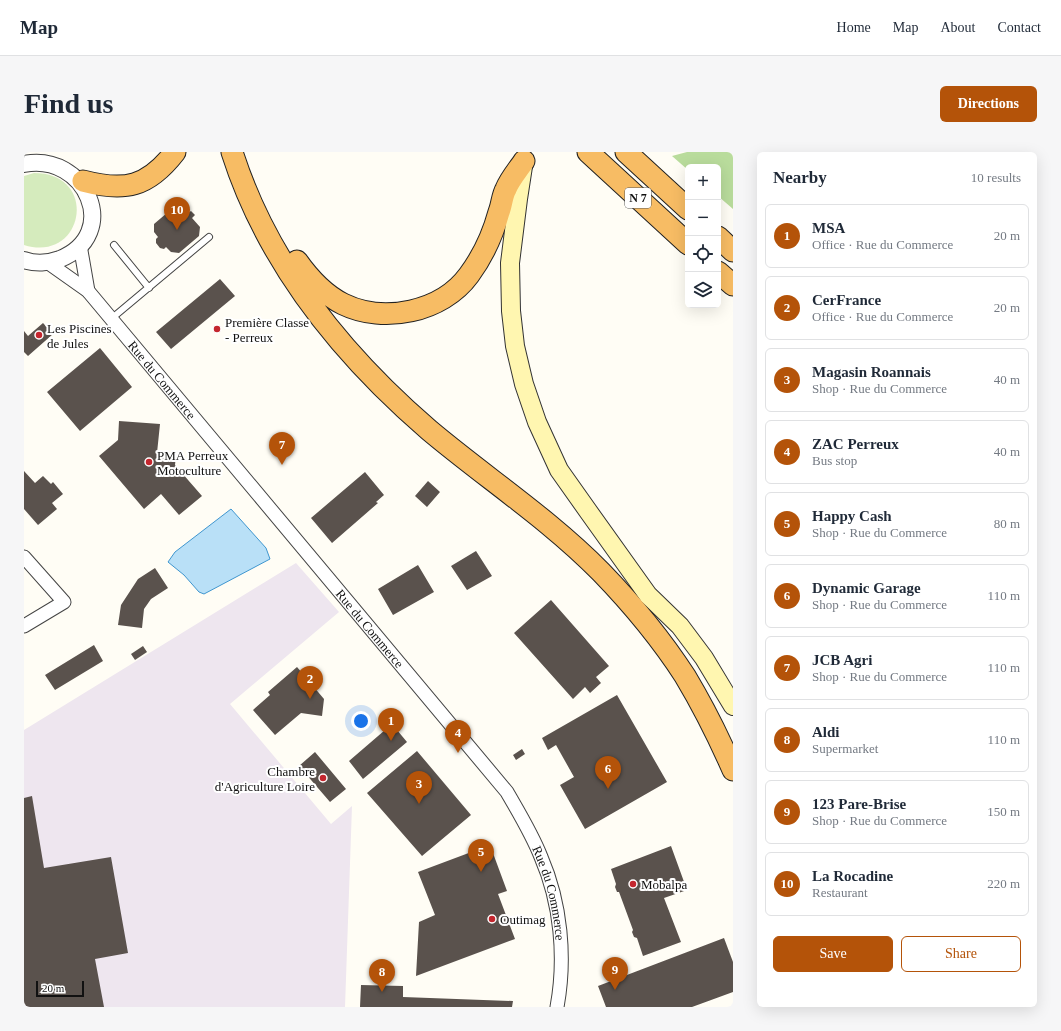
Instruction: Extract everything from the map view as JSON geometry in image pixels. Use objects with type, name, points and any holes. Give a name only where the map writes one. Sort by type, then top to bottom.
[{"type":"highway","points":[[83,181],[115,187],[144,182],[156,173],[175,152]]},
{"type":"highway","points":[[232,152],[251,203],[267,234],[289,272],[312,307],[336,337],[368,373],[428,429],[568,540],[601,572],[634,608],[685,676],[716,734],[733,770]]},
{"type":"highway","points":[[244,152],[262,197],[279,232],[312,282],[343,304],[360,311],[378,314],[397,314],[432,304],[448,296],[459,287],[469,276],[480,257],[490,237],[506,188],[525,156]]},
{"type":"highway","name":"N 7","points":[[588,152],[685,241]]},
{"type":"highway","name":"N 7","points":[[626,152],[685,206]]},
{"type":"highway","points":[[721,240],[733,251]]},
{"type":"highway","points":[[721,275],[733,285]]},
{"type":"main road","points":[[525,156],[510,263],[511,311],[514,339],[524,384],[537,422],[559,470],[648,595],[680,626],[704,658],[733,706]]},
{"type":"main road","points":[[648,595],[667,634],[713,706],[733,747]]},
{"type":"street","points":[[24,164],[36,156],[64,165],[75,172],[83,181],[90,197],[93,214],[87,236],[73,252],[65,257],[47,262],[36,263],[25,261]]},
{"type":"street","name":"Rue du Commerce","points":[[80,245],[88,291]]},
{"type":"street","name":"Rue du Commerce","points":[[47,262],[88,291],[507,792],[523,819],[542,858],[553,892],[560,930],[562,968],[557,1007]]},
{"type":"street","points":[[24,557],[64,602],[24,626]]},
{"type":"lane","points":[[111,319],[209,238]]},
{"type":"lane","points":[[114,245],[149,288]]},
{"type":"shaded area","points":[[296,563],[339,612],[230,704],[331,824],[352,806],[345,1007],[24,1007],[24,730]]},
{"type":"green space","points":[[687,152],[733,152],[733,209],[721,199],[721,164],[685,164],[685,167],[672,156]]},
{"type":"green space","points":[[34,173],[55,177],[69,187],[76,201],[76,216],[71,231],[60,242],[44,247],[24,245],[24,176]]},
{"type":"water","points":[[231,509],[266,548],[270,559],[204,594],[199,592],[184,575],[168,562],[175,552]]},
{"type":"building","points":[[174,207],[183,207],[188,213],[191,211],[195,215],[192,218],[200,227],[199,236],[179,253],[171,252],[166,247],[164,249],[160,248],[156,243],[156,239],[158,237],[154,232],[154,224]]},
{"type":"building","points":[[220,279],[235,296],[171,349],[156,332]]},
{"type":"building","points":[[43,323],[53,334],[28,356],[24,352],[24,331],[28,336]]},
{"type":"building","points":[[100,348],[132,387],[80,431],[47,392]]},
{"type":"building","points":[[119,421],[160,424],[157,453],[176,455],[175,465],[202,496],[179,515],[161,494],[144,509],[99,456],[118,440]]},
{"type":"building","points":[[24,471],[35,483],[43,476],[51,484],[53,482],[63,494],[52,503],[57,509],[38,525],[24,509]]},
{"type":"building","points":[[365,472],[384,495],[376,502],[378,503],[332,543],[311,518]]},
{"type":"building","points":[[428,481],[440,492],[427,507],[415,496]]},
{"type":"building","points":[[476,551],[492,576],[467,590],[451,566]]},
{"type":"building","points":[[418,565],[434,592],[393,615],[378,589]]},
{"type":"building","points":[[155,568],[168,588],[151,599],[144,609],[142,628],[118,625],[121,605],[138,579]]},
{"type":"building","points":[[551,600],[609,666],[596,677],[601,683],[590,693],[585,687],[573,699],[514,633]]},
{"type":"building","points":[[94,645],[103,661],[55,690],[45,675]]},
{"type":"building","points":[[143,646],[147,652],[135,660],[131,654]]},
{"type":"building","points":[[297,667],[324,699],[322,716],[301,713],[275,735],[253,710],[270,695],[268,692]]},
{"type":"building","points":[[617,695],[667,782],[585,829],[560,785],[574,777],[556,745],[548,750],[542,738]]},
{"type":"building","points":[[392,724],[407,742],[363,779],[349,761]]},
{"type":"building","points":[[522,749],[525,754],[516,760],[513,755]]},
{"type":"building","points":[[417,751],[471,815],[422,856],[367,793]]},
{"type":"building","points":[[315,752],[346,789],[330,802],[299,766]]},
{"type":"building","points":[[32,796],[44,868],[111,857],[128,953],[95,959],[104,1007],[24,1007],[24,798]]},
{"type":"building","points":[[490,845],[507,891],[498,894],[515,939],[416,976],[419,922],[435,915],[418,872]]},
{"type":"building","points":[[671,846],[687,890],[664,898],[681,942],[643,956],[637,938],[634,937],[632,932],[633,930],[619,892],[617,892],[615,887],[616,884],[611,869]]},
{"type":"building","points":[[724,938],[733,962],[733,992],[692,1007],[606,1007],[598,986]]},
{"type":"building","points":[[361,985],[403,986],[403,997],[513,1001],[512,1007],[360,1007]]},
{"type":"place","name":"La Rocadine","points":[[177,230]]},
{"type":"place","name":"Première Classe - Perreux","points":[[217,329]]},
{"type":"place","name":"Les Piscines de Jules","points":[[39,335]]},
{"type":"place","name":"PMA Perreux Motoculture","points":[[149,462]]},
{"type":"place","name":"JCB Agri","points":[[282,465]]},
{"type":"place","name":"CerFrance","points":[[310,699]]},
{"type":"place","name":"MSA","points":[[391,741]]},
{"type":"place","name":"ZAC Perreux","points":[[458,753]]},
{"type":"place","name":"Chambre d'Agriculture Loire","points":[[323,778]]},
{"type":"place","name":"Dynamic Garage","points":[[608,789]]},
{"type":"place","name":"Magasin Roannais","points":[[419,804]]},
{"type":"place","name":"Happy Cash","points":[[481,872]]},
{"type":"place","name":"Mobalpa","points":[[633,884]]},
{"type":"place","name":"Outimag","points":[[492,919]]},
{"type":"place","name":"123 Pare-Brise","points":[[615,990]]},
{"type":"place","name":"Aldi","points":[[382,992]]}]
